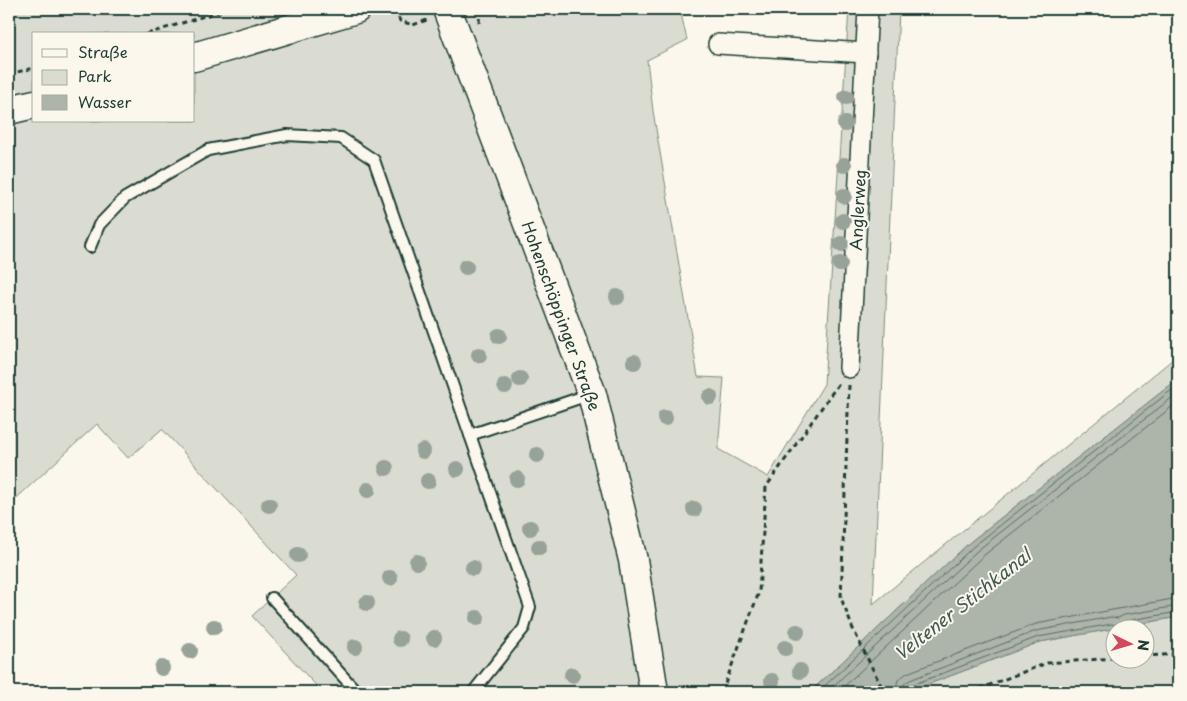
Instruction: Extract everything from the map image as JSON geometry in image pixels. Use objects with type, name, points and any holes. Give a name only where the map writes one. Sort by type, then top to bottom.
[{"type":"main road","points":[[195,57],[356,9]]},
{"type":"main road","name":"Hohenschöppinger Straße","points":[[447,9],[592,394],[633,560],[654,692]]},
{"type":"main road","points":[[9,110],[32,104]]},
{"type":"street","name":"Anglerweg","points":[[849,368],[868,9]]},
{"type":"street","points":[[718,44],[866,53]]},
{"type":"lane","points":[[90,247],[100,225],[126,198],[208,150],[287,135],[341,138],[374,160],[530,607],[524,628],[473,692]]},
{"type":"lane","points":[[470,436],[592,394]]},
{"type":"lane","points":[[272,598],[357,692]]},
{"type":"path","points":[[153,32],[227,9]]},
{"type":"path","points":[[9,74],[32,68]]},
{"type":"path","points":[[849,368],[841,598],[853,629],[884,692]]},
{"type":"path","points":[[722,692],[759,592],[766,487],[849,368]]},
{"type":"path","points":[[1154,655],[1178,654]]},
{"type":"path","points":[[971,692],[1047,663],[1104,659]]},
{"type":"green space","points":[[9,9],[680,9],[687,40],[647,60],[653,111],[698,377],[724,378],[718,449],[768,477],[824,384],[849,9],[899,9],[873,604],[1178,355],[1178,379],[970,542],[810,692],[322,692],[252,616],[296,575],[162,429],[128,458],[97,424],[9,505]]},
{"type":"green space","points":[[1178,617],[1178,692],[908,692],[1040,642],[1104,631],[1104,668],[1154,668],[1154,621]]},
{"type":"water","name":"Veltener Stichkanal","points":[[1178,379],[1178,617],[1154,621],[1154,618],[1104,618],[1104,630],[1040,642],[908,692],[810,692],[970,542]]}]
